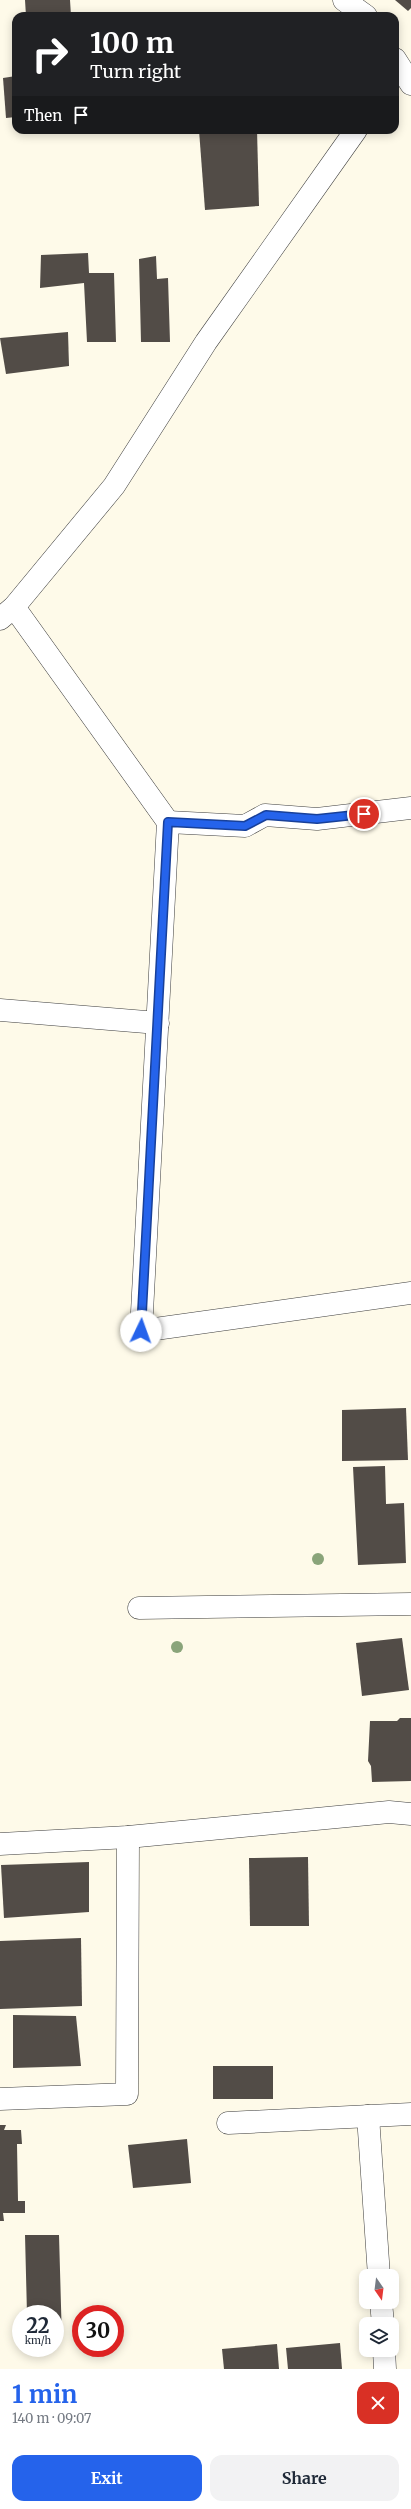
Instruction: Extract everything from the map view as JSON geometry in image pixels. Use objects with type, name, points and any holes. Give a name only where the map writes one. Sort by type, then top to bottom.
[{"type":"street","points":[[344,0],[360,12]]},
{"type":"street","points":[[353,134],[206,342],[114,486],[7,613],[168,822],[141,1331],[411,1292]]},
{"type":"street","points":[[168,822],[245,826],[266,815],[317,819],[411,808]]},
{"type":"street","points":[[0,1010],[158,1023]]},
{"type":"street","points":[[139,1608],[411,1604]]},
{"type":"street","points":[[0,1844],[128,1837],[389,1812],[411,1814]]},
{"type":"street","points":[[0,2099],[127,2094],[128,1837]]},
{"type":"street","points":[[228,2123],[411,2114]]},
{"type":"street","points":[[368,2116],[379,2269]]},
{"type":"street","points":[[384,2357],[385,2369]]},
{"type":"building","points":[[25,0],[70,0],[71,12],[26,12]]},
{"type":"building","points":[[395,0],[411,0],[411,8],[408,11]]},
{"type":"building","points":[[12,77],[12,117],[6,118],[3,78]]},
{"type":"building","points":[[199,134],[257,134],[259,206],[205,210]]},
{"type":"building","points":[[88,253],[89,273],[114,273],[116,342],[87,342],[84,283],[40,288],[41,255]]},
{"type":"building","points":[[156,256],[157,279],[168,278],[170,342],[141,342],[139,259]]},
{"type":"building","points":[[68,332],[69,366],[6,374],[0,338]]},
{"type":"building","points":[[406,1408],[408,1460],[342,1461],[342,1410]]},
{"type":"building","points":[[385,1466],[386,1504],[404,1503],[406,1563],[358,1565],[353,1467]]},
{"type":"building","points":[[402,1638],[409,1690],[362,1696],[356,1643]]},
{"type":"building","points":[[400,1718],[411,1718],[411,1781],[372,1782],[371,1766],[368,1761],[370,1721],[397,1721]]},
{"type":"building","points":[[308,1857],[309,1926],[250,1926],[249,1858]]},
{"type":"building","points":[[89,1862],[89,1912],[4,1918],[1,1865]]},
{"type":"building","points":[[81,1938],[82,2006],[0,2009],[0,1941]]},
{"type":"building","points":[[13,2015],[76,2016],[81,2066],[13,2068]]},
{"type":"building","points":[[213,2066],[273,2066],[273,2099],[213,2099]]},
{"type":"building","points":[[0,2125],[6,2125],[4,2130],[21,2130],[22,2144],[17,2144],[18,2201],[25,2201],[25,2213],[3,2213],[4,2221],[0,2221]]},
{"type":"building","points":[[187,2139],[191,2183],[133,2188],[128,2145]]},
{"type":"building","points":[[25,2235],[59,2235],[61,2305],[27,2305]]},
{"type":"building","points":[[340,2343],[342,2369],[288,2369],[286,2348]]},
{"type":"building","points":[[277,2344],[279,2369],[224,2369],[222,2349]]},
{"type":"route","points":[[141,1331],[168,822],[245,826],[266,815],[317,819],[364,814]]}]
